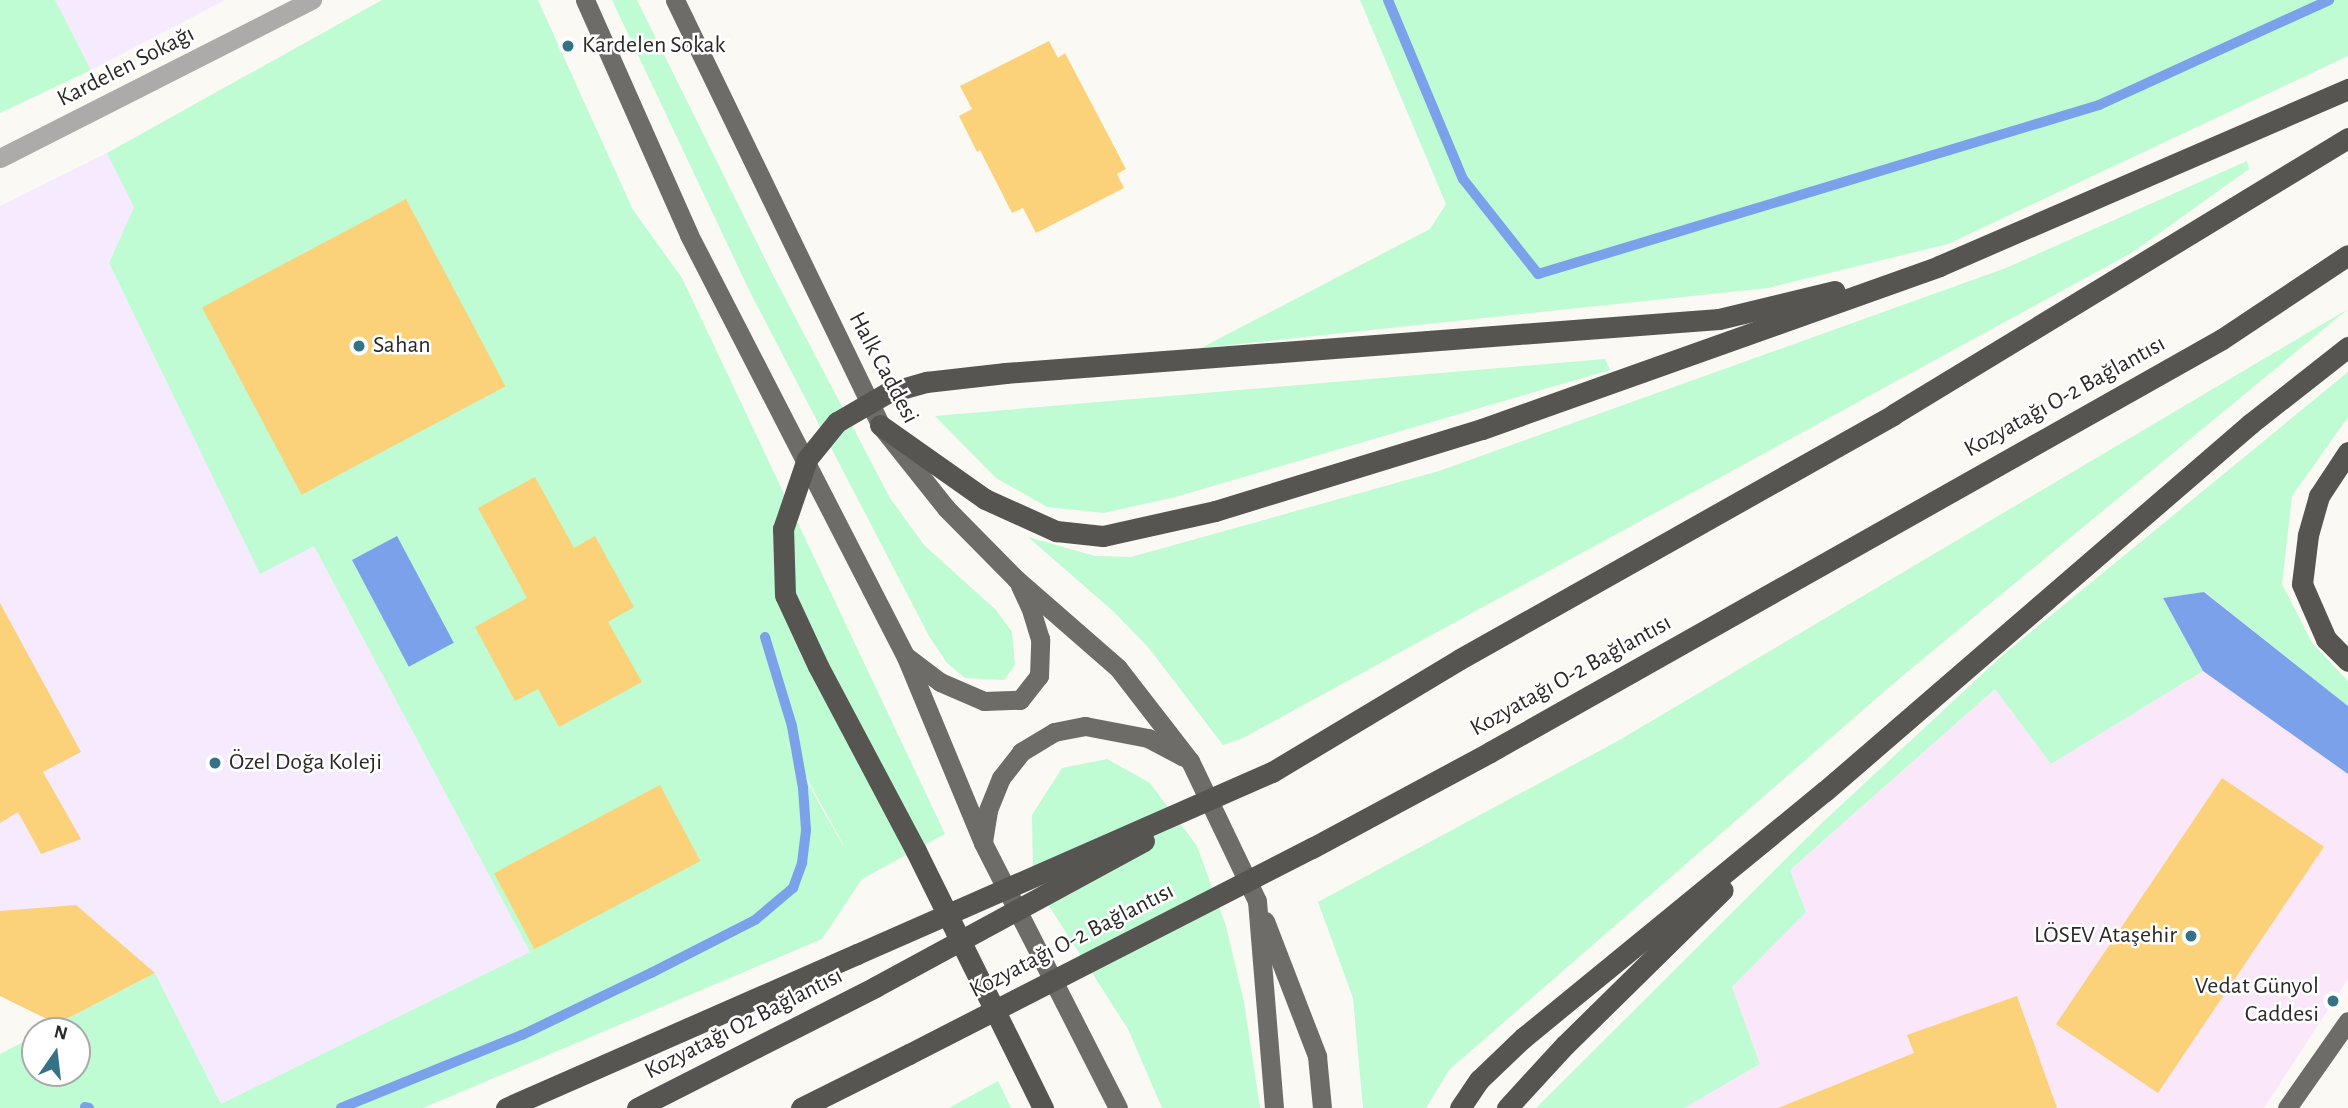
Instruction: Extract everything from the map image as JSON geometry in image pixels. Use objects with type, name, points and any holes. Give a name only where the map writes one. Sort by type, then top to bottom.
[{"type":"highway","points":[[880,425],[985,499],[1056,531],[1103,536],[1215,511],[1482,429],[1939,266],[2348,89]]},
{"type":"highway","name":"Kozyatağı O-2 Bağlantısı","points":[[875,987],[1272,772],[1460,659],[1894,414],[2348,138]]},
{"type":"highway","name":"Kozyatağı O-2 Bağlantısı","points":[[801,1108],[1312,848],[1490,752],[2222,339],[2348,255]]},
{"type":"highway","points":[[1043,1108],[916,851],[818,666],[785,595],[783,529],[807,459],[837,422],[887,393],[926,382],[1005,373],[1719,319],[1939,266]]},
{"type":"highway","points":[[1460,1108],[1479,1080],[1523,1038],[1825,791],[2250,424],[2348,347]]},
{"type":"highway","points":[[2348,452],[2319,496],[2308,534],[2302,584],[2326,639],[2348,661]]},
{"type":"highway","points":[[506,1108],[1272,772]]},
{"type":"highway","points":[[1507,1108],[1565,1045],[1825,791]]},
{"type":"highway","name":"Kozyatağı O2 Bağlantısı","points":[[636,1108],[875,987]]},
{"type":"highway","points":[[824,1108],[909,1054]]},
{"type":"main road","points":[[585,0],[689,235],[906,657],[983,844],[1118,1108]]},
{"type":"main road","name":"Halk Caddesi","points":[[675,0],[880,425],[946,508],[1016,579],[1118,668],[1190,761]]},
{"type":"main road","points":[[906,657],[940,682],[984,701],[1020,700],[1040,676],[1040,639],[1030,607],[1016,579]]},
{"type":"main road","points":[[983,844],[988,810],[1001,778],[1021,752],[1054,732],[1085,726],[1148,738],[1190,761],[1257,901],[1317,1056],[1322,1108]]},
{"type":"main road","points":[[1257,901],[1274,1108]]},
{"type":"main road","points":[[2287,1108],[2348,1021]]},
{"type":"street","name":"Kardelen Sokağı","points":[[0,158],[312,0]]},
{"type":"shaded area","points":[[55,0],[225,0],[91,70]]},
{"type":"shaded area","name":"Özel Doğa Koleji","points":[[107,153],[134,207],[109,263],[260,573],[314,546],[530,952],[221,1104],[155,973],[70,1017],[43,1017],[0,996],[0,206]]},
{"type":"shaded area","points":[[2203,671],[2348,774],[2348,979],[2264,1108],[1684,1108],[1760,1064],[1732,987],[1806,912],[1790,870],[1995,689],[2051,764]]},
{"type":"green space","points":[[0,0],[55,0],[91,70],[0,113]]},
{"type":"green space","points":[[382,0],[538,0],[633,210],[682,278],[945,834],[862,879],[822,939],[423,1108],[0,1108],[0,1054],[21,1043],[21,1087],[91,1087],[91,1017],[71,1017],[155,973],[221,1104],[530,952],[314,546],[260,574],[109,263],[134,207],[107,153]],"holes":[[[777,724],[843,845],[822,809]]]},
{"type":"green space","points":[[612,0],[637,0],[773,275],[890,498],[924,545],[996,610],[1012,632],[1015,665],[1004,680],[965,678],[947,663],[929,636],[750,292]]},
{"type":"green space","points":[[1360,0],[2348,0],[2348,56],[1948,244],[1768,288],[1201,348],[1430,229],[1446,204]]},
{"type":"green space","points":[[2247,161],[2249,169],[2133,252],[1243,738],[1223,745],[1148,647],[1113,611],[1028,537],[1095,556],[1131,557],[1439,471],[2006,268]]},
{"type":"green space","points":[[2348,309],[1901,677],[1449,1070],[1426,1108],[1363,1108],[1353,998],[1318,902],[1616,742]]},
{"type":"green space","points":[[1605,359],[1610,370],[1175,497],[1104,513],[1047,507],[996,478],[935,416]]},
{"type":"green space","points":[[2348,372],[2348,417],[2292,496],[2282,584],[2312,643],[2348,681],[2348,706],[2205,592],[2163,598],[2203,671],[2051,764],[1995,689],[1790,870],[1806,912],[1732,987],[1760,1064],[1684,1108],[1536,1108],[1824,821],[2004,654]]},
{"type":"green space","points":[[1107,759],[1150,783],[1197,846],[1226,926],[1244,1002],[1260,1108],[1162,1108],[1128,1029],[1033,881],[1032,815],[1062,768]]},
{"type":"green space","points":[[998,1081],[1011,1108],[949,1108]]},
{"type":"water","points":[[397,536],[454,643],[409,667],[352,560]]},
{"type":"water","points":[[2204,592],[2348,706],[2348,774],[2203,671],[2163,598]]},
{"type":"building","points":[[1049,41],[1058,58],[1065,53],[1126,169],[1117,174],[1124,188],[1036,233],[1023,208],[1012,213],[980,150],[977,152],[959,116],[972,109],[960,86]]},
{"type":"building","points":[[406,199],[506,386],[302,495],[202,307]]},
{"type":"building","points":[[535,477],[574,548],[595,536],[634,607],[608,622],[642,682],[559,727],[538,689],[515,701],[475,627],[527,598],[478,508]]},
{"type":"building","points":[[0,603],[81,752],[43,772],[81,839],[41,854],[18,812],[0,823]]},
{"type":"building","name":"LÖSEV Ataşehir","points":[[2222,778],[2324,847],[2158,1093],[2056,1024]]},
{"type":"building","points":[[660,785],[700,861],[534,949],[494,873]]},
{"type":"building","points":[[76,905],[155,973],[70,1017],[43,1017],[0,996],[0,911]]},
{"type":"building","points":[[2017,996],[2057,1108],[1778,1108],[1914,1053],[1907,1035]]},
{"type":"waterway","points":[[1388,0],[1463,179],[1538,274],[2099,105],[2329,0]]},
{"type":"waterway","points":[[341,1108],[522,1035],[651,973],[755,920],[793,888],[802,863],[806,830],[803,788],[792,726],[765,637]]},
{"type":"waterway","points":[[85,1107],[89,1108]]},
{"type":"place","name":"Kardelen Sokak","points":[[568,46]]},
{"type":"place","name":"Sahan","points":[[359,346]]},
{"type":"place","name":"Özel Doğa Koleji","points":[[215,763]]},
{"type":"place","name":"LÖSEV Ataşehir","points":[[2191,936]]},
{"type":"place","name":"Vedat Günyol Caddesi","points":[[2333,1001]]}]
